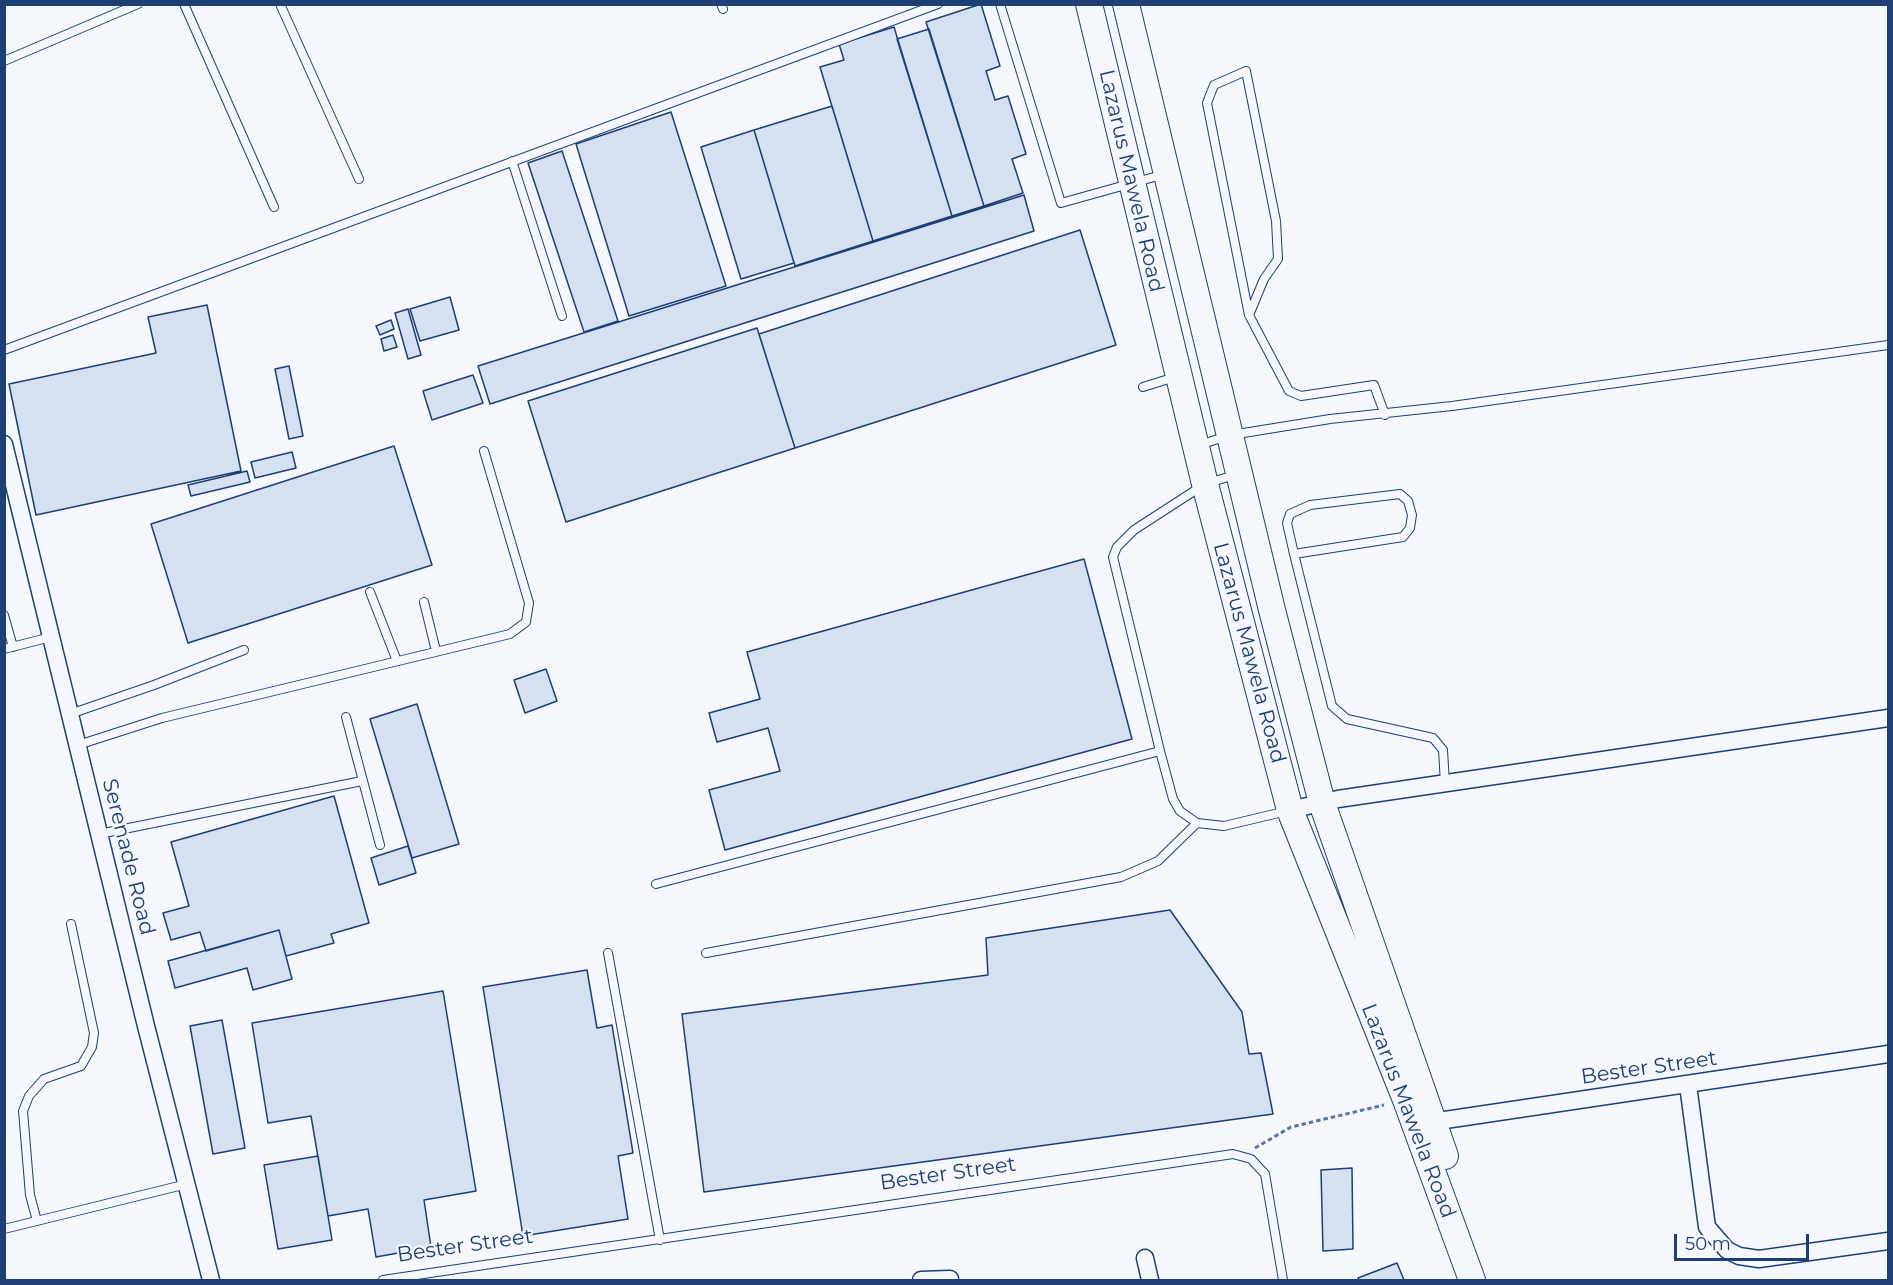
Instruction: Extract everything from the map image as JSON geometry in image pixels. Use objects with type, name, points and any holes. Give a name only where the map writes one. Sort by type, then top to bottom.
[{"type":"main road","name":"Lazarus Mawela Road","points":[[1089,4],[1178,376],[1290,810],[1406,1100],[1424,1123],[1488,1281]]},
{"type":"main road","name":"Lazarus Mawela Road","points":[[1126,4],[1272,610],[1322,803],[1472,1281]]},
{"type":"street","name":"Serenade Road","points":[[4,444],[211,1281]]},
{"type":"street","points":[[1290,810],[1445,784],[1888,718]]},
{"type":"street","name":"Bester Street","points":[[1424,1123],[1888,1054]]},
{"type":"street","points":[[1688,1085],[1707,1227],[1727,1250],[1739,1256],[1759,1259],[1888,1241]]},
{"type":"street","points":[[1146,1258],[1150,1281]]},
{"type":"street","points":[[921,1281],[950,1279]]},
{"type":"lane","points":[[4,61],[138,4]]},
{"type":"lane","points":[[184,4],[274,207]]},
{"type":"lane","points":[[280,4],[359,179]]},
{"type":"lane","points":[[4,350],[938,4]]},
{"type":"lane","points":[[1000,4],[1061,203],[1168,173]]},
{"type":"lane","points":[[1250,315],[1264,279],[1278,259],[1276,221],[1246,71],[1214,85],[1207,103],[1250,315],[1289,391],[1301,396],[1374,385],[1385,415]]},
{"type":"lane","points":[[512,161],[562,316]]},
{"type":"lane","points":[[1196,446],[1231,435],[1330,419],[1385,415],[1888,345]]},
{"type":"lane","points":[[1143,387],[1178,376]]},
{"type":"lane","points":[[78,745],[162,718],[510,634],[526,622],[529,603],[484,451]]},
{"type":"lane","points":[[1240,474],[1205,484],[1134,530],[1114,551],[1116,572],[1160,751],[1173,799],[1180,811],[1197,823],[1224,826],[1290,810]]},
{"type":"lane","points":[[1294,554],[1403,537],[1410,528],[1412,515],[1408,501],[1400,494],[1310,505],[1290,514],[1287,523],[1294,554],[1332,706],[1347,719],[1433,738],[1443,750],[1445,784]]},
{"type":"lane","points":[[370,592],[397,661]]},
{"type":"lane","points":[[424,602],[436,651]]},
{"type":"lane","points":[[4,615],[9,648],[51,637]]},
{"type":"lane","points":[[70,714],[154,686],[244,650]]},
{"type":"lane","points":[[346,717],[380,845]]},
{"type":"lane","points":[[656,884],[1160,751]]},
{"type":"lane","points":[[99,834],[362,781]]},
{"type":"lane","points":[[706,953],[1121,877],[1158,861],[1197,823]]},
{"type":"lane","points":[[37,1221],[30,1195],[23,1111],[29,1096],[44,1079],[81,1066],[92,1047],[94,1033],[71,924]]},
{"type":"lane","points":[[608,953],[660,1240]]},
{"type":"lane","points":[[1242,1155],[1251,1159],[1265,1174],[1283,1281]]},
{"type":"lane","name":"Bester Street","points":[[383,1281],[1242,1155]]},
{"type":"lane","points":[[4,1229],[186,1184]]},
{"type":"path","points":[[1242,1155],[1291,1127],[1406,1100]]},
{"type":"building","points":[[981,4],[1000,66],[986,71],[995,100],[1008,96],[1026,154],[1012,159],[1023,193],[984,206],[926,22]]},
{"type":"building","points":[[894,27],[952,216],[873,241],[820,67],[844,60],[839,44]]},
{"type":"building","points":[[929,29],[984,206],[952,216],[897,39]]},
{"type":"building","points":[[832,106],[873,241],[795,266],[754,130]]},
{"type":"building","points":[[671,112],[726,286],[629,316],[576,144]]},
{"type":"building","points":[[754,130],[794,263],[741,279],[701,147]]},
{"type":"building","points":[[562,151],[618,321],[584,332],[528,163]]},
{"type":"building","points":[[1024,195],[1034,231],[490,404],[478,366]]},
{"type":"building","points":[[1080,230],[1116,345],[795,448],[759,334]]},
{"type":"building","points":[[450,297],[459,330],[420,341],[410,309]]},
{"type":"building","points":[[207,305],[241,471],[36,515],[9,384],[156,353],[148,317]]},
{"type":"building","points":[[408,309],[421,355],[408,359],[395,313]]},
{"type":"building","points":[[391,320],[394,329],[380,335],[376,326]]},
{"type":"building","points":[[757,328],[795,448],[566,522],[528,401]]},
{"type":"building","points":[[393,335],[397,347],[384,351],[381,339]]},
{"type":"building","points":[[289,366],[303,436],[289,439],[275,369]]},
{"type":"building","points":[[473,375],[483,403],[432,420],[423,391]]},
{"type":"building","points":[[394,446],[432,565],[188,643],[151,524]]},
{"type":"building","points":[[292,452],[296,468],[255,478],[251,462]]},
{"type":"building","points":[[247,471],[250,482],[191,496],[188,485]]},
{"type":"building","points":[[1084,559],[1132,739],[725,850],[709,790],[780,771],[768,728],[717,742],[709,713],[760,699],[747,652]]},
{"type":"building","points":[[546,669],[557,701],[525,713],[514,680]]},
{"type":"building","points":[[417,704],[459,844],[412,858],[370,719]]},
{"type":"building","points":[[334,796],[369,923],[331,934],[334,943],[286,956],[279,930],[206,951],[200,932],[171,940],[163,913],[189,906],[171,842]]},
{"type":"building","points":[[408,846],[416,873],[379,885],[371,858]]},
{"type":"building","points":[[1170,910],[1242,1012],[1249,1054],[1261,1053],[1273,1114],[704,1192],[682,1014],[988,975],[986,938]]},
{"type":"building","points":[[279,930],[292,979],[253,990],[247,968],[175,988],[168,961]]},
{"type":"building","points":[[587,970],[597,1028],[612,1025],[633,1153],[618,1156],[628,1219],[523,1236],[483,987]]},
{"type":"building","points":[[443,991],[476,1191],[424,1200],[431,1247],[376,1257],[368,1209],[328,1216],[311,1116],[268,1123],[252,1023]]},
{"type":"building","points":[[222,1020],[245,1148],[213,1154],[190,1026]]},
{"type":"building","points":[[318,1156],[332,1240],[278,1249],[264,1165]]},
{"type":"building","points":[[1352,1168],[1353,1249],[1323,1251],[1321,1170]]},
{"type":"building","points":[[1397,1263],[1404,1280],[1359,1280],[1358,1278]]}]
